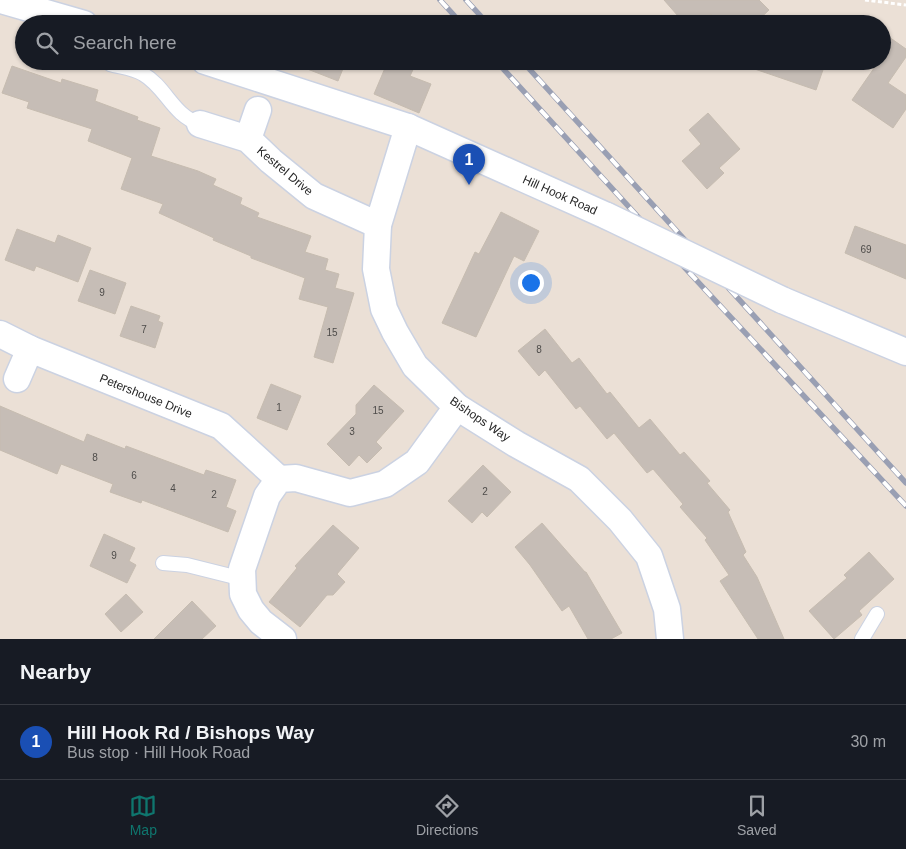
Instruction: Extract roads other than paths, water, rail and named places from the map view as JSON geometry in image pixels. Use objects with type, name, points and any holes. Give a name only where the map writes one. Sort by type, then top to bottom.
[{"type":"street","points":[[1,0],[53,15]]},
{"type":"street","name":"Hill Hook Road","points":[[233,70],[408,127],[607,216],[782,300],[906,352]]},
{"type":"street","name":"Kestrel Drive","points":[[248,138],[258,110]]},
{"type":"street","name":"Kestrel Drive","points":[[200,124],[248,138],[271,161],[314,196],[378,224]]},
{"type":"street","name":"Bishops Way","points":[[408,127],[378,224],[376,269],[384,309],[395,332],[415,366],[457,407],[516,444],[579,479],[620,520],[649,556],[667,610],[670,639]]},
{"type":"street","name":"Petershouse Drive","points":[[0,334],[30,349],[221,426],[279,480]]},
{"type":"street","points":[[17,379],[30,349]]},
{"type":"street","points":[[283,639],[261,622],[251,610],[244,594],[242,569],[267,496],[279,480],[296,478],[350,493],[385,484],[417,462],[457,407]]},
{"type":"lane","points":[[131,70],[142,73],[163,92],[180,114],[190,121],[200,124]]},
{"type":"lane","points":[[163,563],[187,565],[243,579]]},
{"type":"lane","points":[[862,639],[878,614]]},
{"type":"railway","points":[[440,0],[454,15]]},
{"type":"railway","points":[[466,0],[480,15]]},
{"type":"railway","points":[[504,70],[906,506]]},
{"type":"railway","points":[[530,70],[906,483]]},
{"type":"place","name":"Hill Hook Rd / Bishops Way","points":[[469,185]]}]
